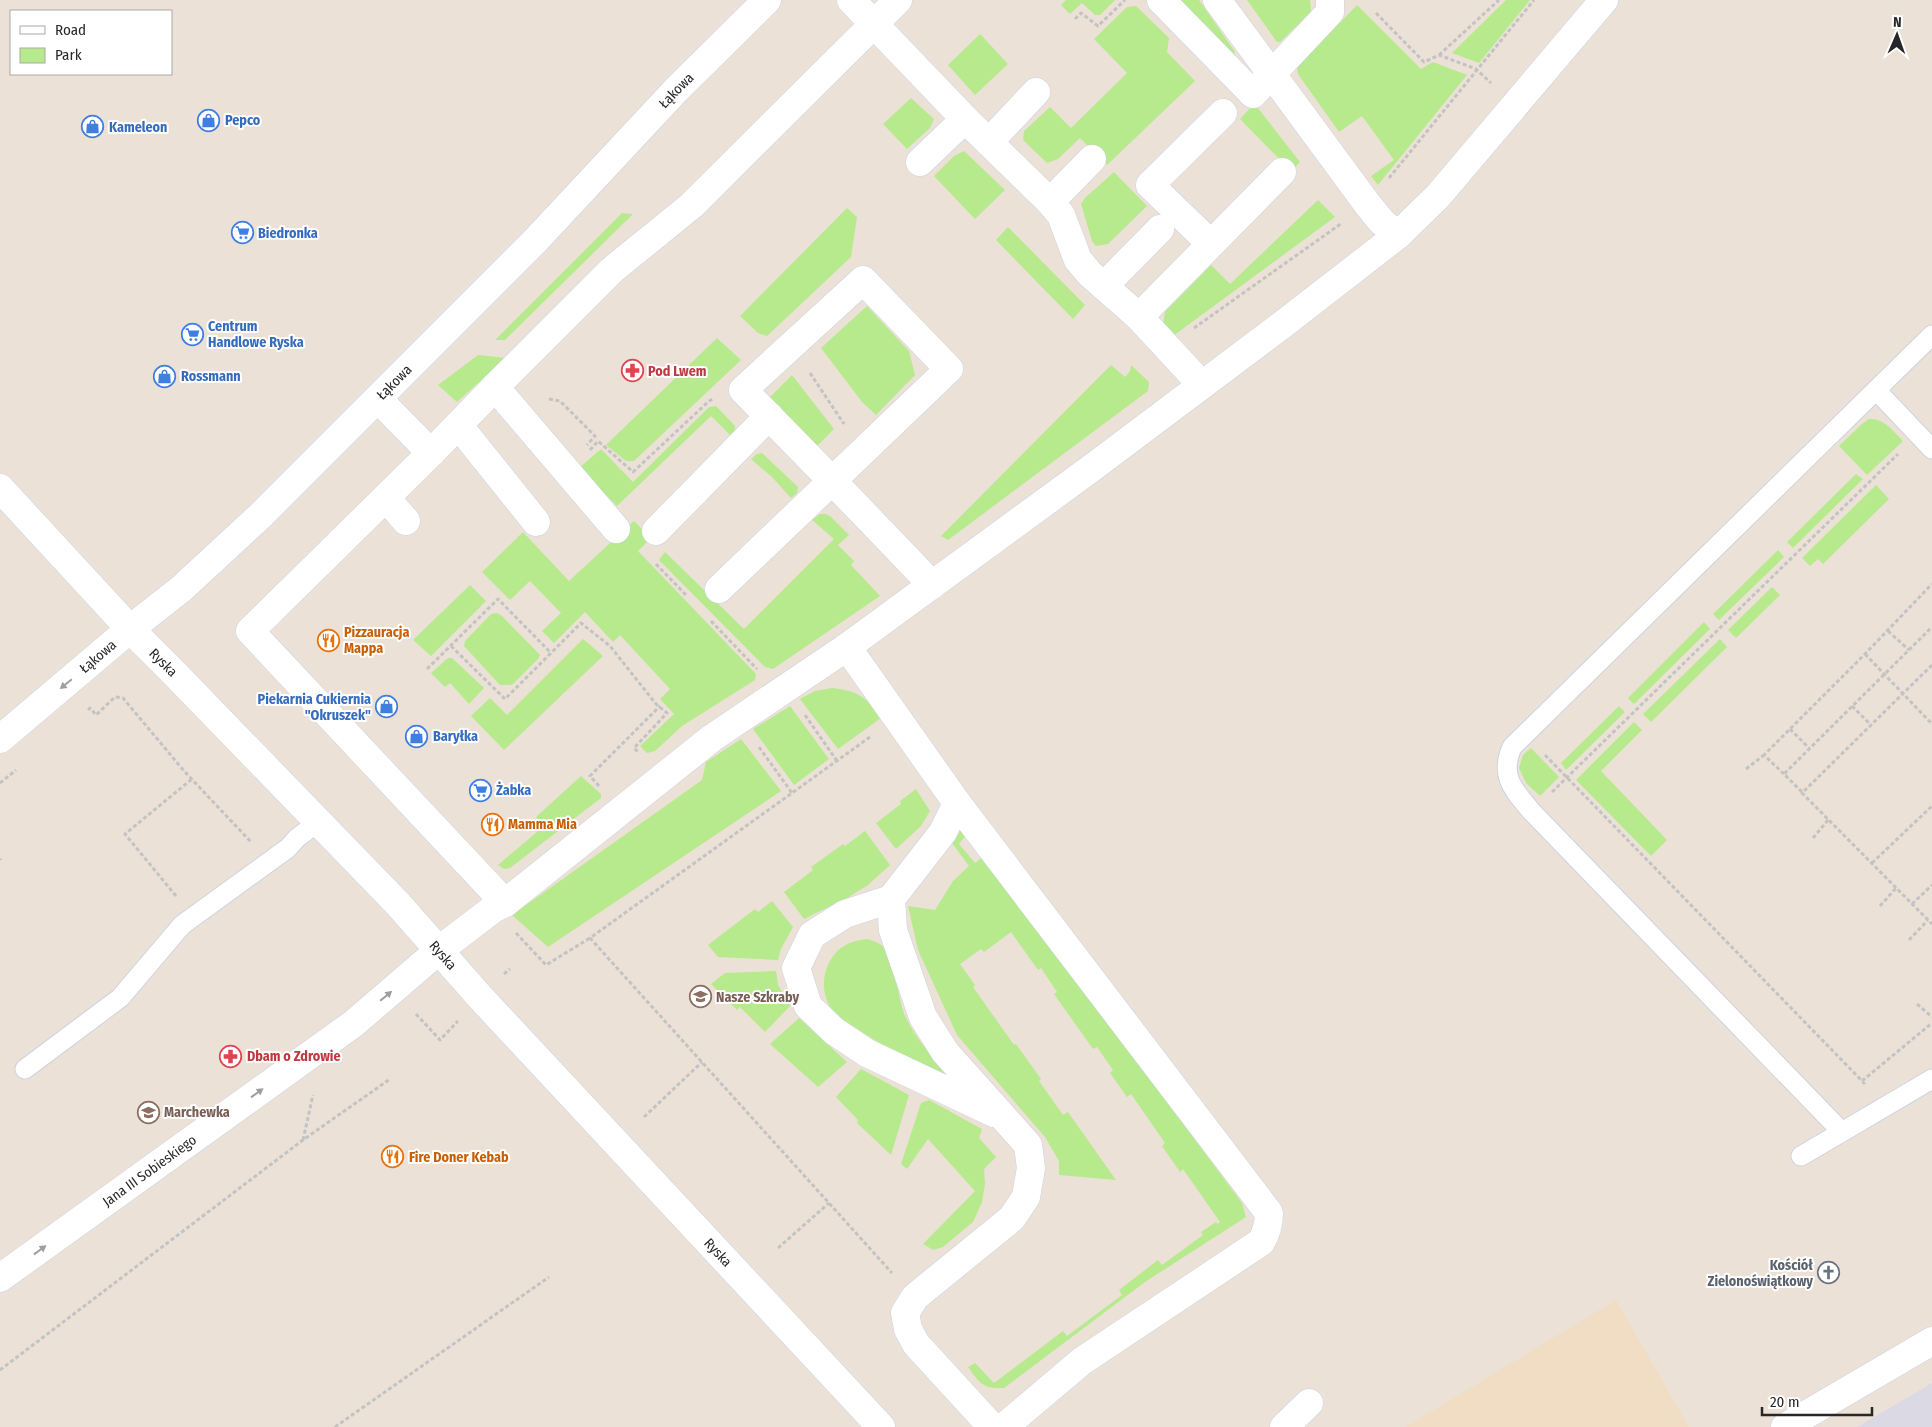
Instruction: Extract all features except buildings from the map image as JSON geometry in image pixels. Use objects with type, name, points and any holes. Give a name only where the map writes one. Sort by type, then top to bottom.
[{"type":"street","name":"Łąkowa","points":[[0,739],[130,629],[181,589],[260,516],[535,241],[676,90],[767,0]]},
{"type":"street","points":[[851,0],[965,119],[1062,215],[1078,260],[1090,274],[1139,317],[1202,385]]},
{"type":"street","points":[[499,906],[250,631],[459,426],[494,387],[612,270],[692,205],[898,0]]},
{"type":"street","points":[[1161,0],[1253,94],[1273,75],[1330,12],[1330,0]]},
{"type":"street","points":[[1216,0],[1368,205],[1382,222],[1398,235]]},
{"type":"street","name":"Jana III Sobieskiego","points":[[0,1278],[353,1024],[438,951],[499,906],[705,744],[847,647],[932,585],[1202,385],[1398,235],[1438,196],[1604,0]]},
{"type":"street","points":[[989,142],[1036,92]]},
{"type":"street","points":[[1210,243],[1150,184],[1223,113]]},
{"type":"street","points":[[920,162],[965,119]]},
{"type":"street","points":[[1050,202],[1092,159]]},
{"type":"street","points":[[1139,317],[1282,172]]},
{"type":"street","points":[[1104,286],[1160,229]]},
{"type":"street","points":[[719,589],[832,481],[862,452],[949,369],[863,280],[743,390],[832,481],[932,585]]},
{"type":"street","points":[[494,387],[616,529]]},
{"type":"street","points":[[378,400],[431,453]]},
{"type":"street","points":[[656,531],[769,416]]},
{"type":"street","points":[[459,426],[536,522]]},
{"type":"street","name":"Ryska","points":[[0,488],[130,629],[398,904],[438,951],[881,1427]]},
{"type":"street","points":[[386,498],[406,521]]},
{"type":"street","points":[[847,647],[957,803],[1269,1212],[1268,1228],[1261,1242],[1082,1361],[1004,1427]]},
{"type":"street","points":[[957,803],[943,832],[891,899],[845,914],[812,935],[796,968],[808,1006],[834,1031],[867,1053],[1006,1120]]},
{"type":"street","points":[[891,899],[893,930],[923,1016],[945,1052],[1028,1145],[1032,1168],[1026,1197],[1012,1218],[914,1297],[905,1313],[908,1329],[916,1344],[992,1427]]},
{"type":"street","points":[[1785,1427],[1932,1341]]},
{"type":"street","points":[[1284,1427],[1309,1403]]},
{"type":"lane","points":[[1842,1132],[1518,797],[1509,782],[1506,767],[1507,757],[1512,747],[1932,335]]},
{"type":"lane","points":[[1876,390],[1932,449]]},
{"type":"lane","points":[[25,1070],[120,998],[182,925],[288,848],[297,838],[318,822]]},
{"type":"lane","points":[[1802,1156],[1932,1079]]},
{"type":"path","points":[[1074,19],[1081,13],[1098,26],[1125,0]]},
{"type":"path","points":[[1376,13],[1424,62],[1439,55],[1499,0]]},
{"type":"path","points":[[1439,55],[1476,70],[1515,106]]},
{"type":"path","points":[[792,346],[862,452]]},
{"type":"path","points":[[598,441],[633,472],[709,401],[743,390]]},
{"type":"path","points":[[560,401],[595,436]]},
{"type":"path","points":[[1532,812],[1918,434]]},
{"type":"path","points":[[1746,769],[1764,754],[1865,654],[1932,584]]},
{"type":"path","points":[[427,669],[498,599],[551,653]]},
{"type":"path","points":[[451,646],[505,699],[581,624],[610,646],[656,704],[667,713],[634,748]]},
{"type":"path","points":[[1784,774],[1932,628]]},
{"type":"path","points":[[1888,631],[1910,650]]},
{"type":"path","points":[[1865,654],[1932,724]]},
{"type":"path","points":[[1802,792],[1932,665]]},
{"type":"path","points":[[787,689],[837,761]]},
{"type":"path","points":[[83,714],[90,708],[96,715],[114,697],[123,698],[192,779],[253,844]]},
{"type":"path","points":[[590,776],[660,706]]},
{"type":"path","points":[[1852,706],[1871,725]]},
{"type":"path","points":[[499,906],[546,965],[590,938],[898,718]]},
{"type":"path","points":[[739,720],[792,793]]},
{"type":"path","points":[[1790,728],[1810,748]]},
{"type":"path","points":[[1541,751],[1886,1106]]},
{"type":"path","points":[[1764,754],[1932,924]]},
{"type":"path","points":[[0,783],[23,764]]},
{"type":"path","points":[[177,896],[125,834],[192,779]]},
{"type":"path","points":[[1872,863],[1932,806]]},
{"type":"path","points":[[1813,838],[1828,820]]},
{"type":"path","points":[[1912,904],[1932,885]]},
{"type":"path","points":[[1880,906],[1896,888]]},
{"type":"path","points":[[1909,940],[1928,920]]},
{"type":"path","points":[[590,938],[914,1297]]},
{"type":"path","points":[[1917,1004],[1932,1017]]},
{"type":"path","points":[[1862,1081],[1932,1023]]},
{"type":"path","points":[[644,1117],[702,1062]]},
{"type":"path","points":[[0,1370],[303,1140],[390,1079]]},
{"type":"path","points":[[778,1248],[829,1203]]},
{"type":"path","points":[[335,1427],[549,1277]]},
{"type":"shaded area","points":[[1616,1300],[1689,1427],[1405,1427]]},
{"type":"shaded area","points":[[1932,1383],[1932,1427],[1857,1427]]},
{"type":"green space","points":[[1066,0],[1115,0],[1100,15],[1095,15],[1082,3],[1070,14],[1061,5]]},
{"type":"green space","points":[[1175,0],[1199,0],[1235,52],[1233,57]]},
{"type":"green space","points":[[1247,0],[1310,0],[1311,12],[1280,42],[1277,42]]},
{"type":"green space","points":[[1506,0],[1530,0],[1479,63],[1452,53]]},
{"type":"green space","points":[[1357,5],[1421,69],[1433,62],[1467,75],[1378,185],[1371,176],[1394,160],[1362,116],[1339,132],[1298,74],[1297,67]]},
{"type":"green space","points":[[1136,6],[1169,38],[1167,52],[1195,81],[1107,165],[1080,138],[1058,159],[1047,163],[1023,140],[1024,131],[1050,107],[1071,128],[1127,73],[1094,39],[1127,7]]},
{"type":"green space","points":[[980,34],[1008,64],[975,95],[948,65]]},
{"type":"green space","points":[[911,98],[934,119],[930,128],[907,149],[883,124]]},
{"type":"green space","points":[[1252,106],[1258,108],[1300,162],[1291,171],[1240,119]]},
{"type":"green space","points":[[964,151],[1005,190],[975,219],[934,176],[954,156]]},
{"type":"green space","points":[[1114,172],[1147,206],[1108,244],[1096,246],[1092,241],[1081,204],[1085,198]]},
{"type":"green space","points":[[1318,200],[1335,217],[1173,336],[1163,324],[1165,312],[1211,265],[1230,284]]},
{"type":"green space","points":[[847,208],[857,217],[851,257],[767,336],[758,333],[740,316]]},
{"type":"green space","points":[[622,213],[633,214],[505,340],[495,340]]},
{"type":"green space","points":[[1008,227],[1085,305],[1073,319],[996,240]]},
{"type":"green space","points":[[867,306],[909,351],[915,375],[876,415],[862,402],[821,348]]},
{"type":"green space","points":[[717,338],[741,360],[634,461],[626,461],[606,445]]},
{"type":"green space","points":[[478,355],[506,358],[457,402],[438,385]]},
{"type":"green space","points":[[1111,365],[1125,377],[1130,371],[1131,365],[1149,382],[1148,391],[948,540],[941,536]]},
{"type":"green space","points":[[792,375],[834,429],[813,450],[765,402]]},
{"type":"green space","points":[[716,406],[735,426],[735,431],[731,436],[711,416],[617,506],[579,468],[601,449],[633,482],[709,407]]},
{"type":"green space","points":[[1869,419],[1884,423],[1903,441],[1867,475],[1839,446]]},
{"type":"green space","points":[[762,453],[798,487],[797,493],[791,498],[772,477],[751,459],[757,454]]},
{"type":"green space","points":[[1856,474],[1863,479],[1793,548],[1787,542]]},
{"type":"green space","points":[[1876,485],[1889,499],[1823,564],[1818,559],[1810,566],[1802,558]]},
{"type":"green space","points":[[820,514],[830,516],[849,535],[838,545],[854,561],[851,565],[880,596],[773,669],[765,667],[659,560],[665,552],[744,629],[834,539],[812,520]]},
{"type":"green space","points":[[634,521],[651,538],[638,551],[756,674],[755,680],[682,726],[655,751],[647,753],[640,746],[674,714],[660,699],[670,689],[620,635],[613,642],[585,612],[554,643],[542,631],[561,613],[530,581],[510,600],[482,572],[523,532],[569,581]]},
{"type":"green space","points":[[1778,550],[1784,557],[1719,620],[1713,614]]},
{"type":"green space","points":[[470,585],[486,601],[431,656],[413,640]]},
{"type":"green space","points":[[1772,587],[1780,595],[1736,638],[1728,630]]},
{"type":"green space","points":[[491,614],[501,615],[540,655],[512,685],[500,685],[464,646],[465,641]]},
{"type":"green space","points":[[1704,622],[1710,629],[1634,704],[1628,698]]},
{"type":"green space","points":[[583,639],[603,656],[504,750],[471,716],[490,698],[507,715]]},
{"type":"green space","points":[[1720,639],[1727,647],[1651,722],[1643,714]]},
{"type":"green space","points":[[448,658],[452,658],[484,688],[469,704],[450,683],[445,687],[431,673]]},
{"type":"green space","points":[[832,688],[849,691],[861,696],[881,718],[838,749],[800,699],[815,691]]},
{"type":"green space","points":[[790,706],[829,759],[794,785],[753,729]]},
{"type":"green space","points":[[1619,706],[1625,712],[1566,770],[1561,763]]},
{"type":"green space","points":[[1634,722],[1642,730],[1601,771],[1667,840],[1651,856],[1576,780]]},
{"type":"green space","points":[[741,739],[781,791],[548,947],[512,915],[702,780],[706,762]]},
{"type":"green space","points":[[1531,748],[1559,777],[1540,796],[1526,783],[1519,768],[1523,755]]},
{"type":"green space","points":[[581,776],[601,794],[601,798],[510,868],[504,869],[498,865],[544,826],[536,817]]},
{"type":"green space","points":[[916,789],[930,811],[921,826],[896,849],[876,823],[901,804],[900,801]]},
{"type":"green space","points":[[963,826],[967,834],[959,844],[975,863],[984,856],[1242,1203],[1246,1217],[1145,1282],[1004,1388],[982,1384],[968,1367],[975,1363],[994,1383],[1063,1331],[1067,1336],[1122,1295],[1119,1290],[1158,1260],[1162,1265],[1203,1235],[1201,1232],[1216,1222],[1218,1224],[1220,1222],[1183,1169],[1180,1172],[1162,1146],[1165,1143],[1131,1094],[1127,1097],[1110,1073],[1113,1070],[1097,1047],[1093,1049],[1054,994],[1057,992],[1041,968],[1038,970],[1011,932],[984,952],[981,949],[960,964],[975,985],[973,987],[1014,1045],[1016,1044],[1041,1079],[1039,1081],[1063,1115],[1068,1112],[1116,1180],[1059,1175],[1059,1161],[1045,1137],[957,1035],[918,950],[908,906],[935,910],[953,881],[969,866],[952,843]]},
{"type":"green space","points":[[865,831],[890,865],[868,885],[847,898],[804,919],[784,892],[813,870],[811,867]]},
{"type":"green space","points":[[772,901],[793,927],[781,949],[778,960],[718,957],[708,945],[755,909],[758,912]]},
{"type":"green space","points":[[867,939],[880,944],[890,957],[906,1018],[924,1046],[946,1070],[946,1075],[943,1077],[902,1056],[840,1018],[827,1002],[824,990],[824,977],[831,959],[843,946]]},
{"type":"green space","points":[[776,971],[778,985],[790,1006],[765,1032],[740,1007],[737,1010],[711,984],[725,973]]},
{"type":"green space","points":[[799,1018],[847,1062],[818,1087],[770,1044]]},
{"type":"green space","points":[[861,1069],[909,1095],[891,1155],[857,1123],[858,1120],[836,1097]]},
{"type":"green space","points":[[929,1100],[982,1129],[979,1138],[996,1157],[984,1169],[985,1184],[982,1202],[973,1222],[943,1247],[933,1250],[923,1244],[975,1191],[928,1139],[907,1169],[901,1164],[921,1103]]},
{"type":"place","name":"Pepco","points":[[209,120]]},
{"type":"place","name":"Kameleon","points":[[93,127]]},
{"type":"place","name":"Biedronka","points":[[242,233]]},
{"type":"place","name":"Centrum Handlowe Ryska","points":[[192,334]]},
{"type":"place","name":"Pod Lwem","points":[[632,371]]},
{"type":"place","name":"Rossmann","points":[[165,376]]},
{"type":"place","name":"Pizzauracja Mappa","points":[[328,640]]},
{"type":"place","name":"Piekarnia Cukiernia \"Okruszek\"","points":[[387,707]]},
{"type":"place","name":"Baryłka","points":[[417,736]]},
{"type":"place","name":"Żabka","points":[[480,790]]},
{"type":"place","name":"Mamma Mia","points":[[492,824]]},
{"type":"place","name":"Nasze Szkraby","points":[[700,997]]},
{"type":"place","name":"Dbam o Zdrowie","points":[[231,1056]]},
{"type":"place","name":"Marchewka","points":[[148,1112]]},
{"type":"place","name":"Fire Doner Kebab","points":[[393,1157]]},
{"type":"place","name":"Kościół Zielonoświątkowy","points":[[1829,1273]]}]
